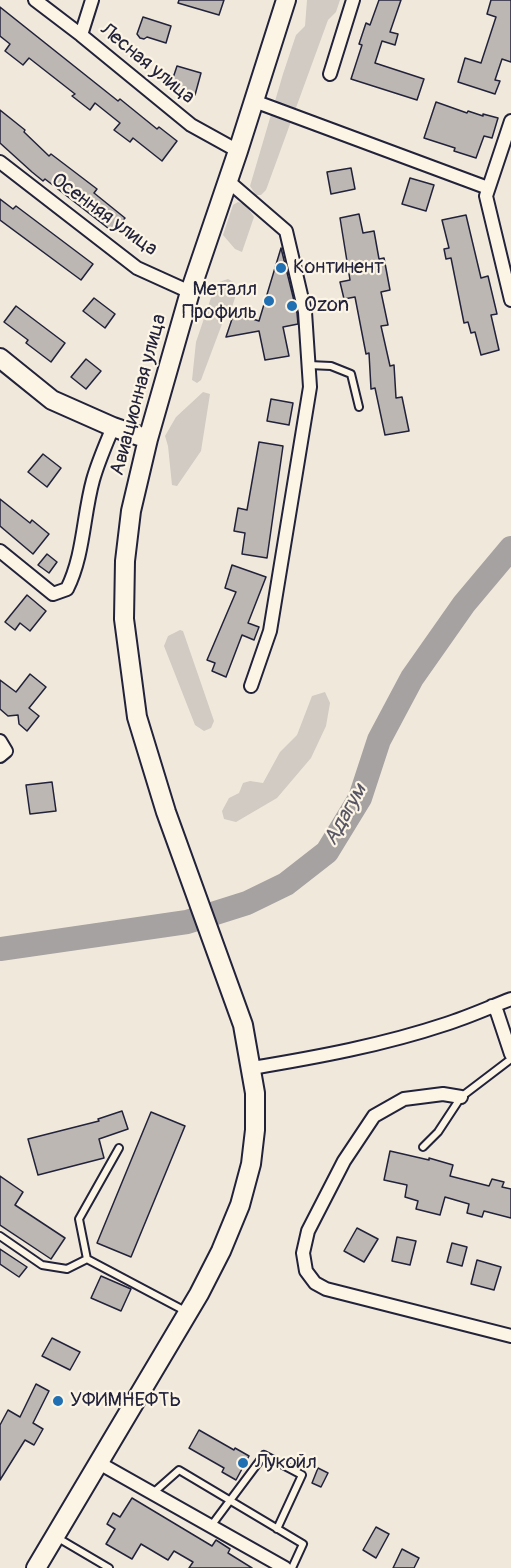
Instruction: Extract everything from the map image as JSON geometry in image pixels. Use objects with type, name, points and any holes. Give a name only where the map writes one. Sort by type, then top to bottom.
[{"type":"main road","name":"Авиационная улица","points":[[36,1568],[187,1313],[221,1251],[243,1194],[251,1164],[255,1131],[255,1093],[243,1025],[166,812],[136,717],[124,619],[125,561],[131,511],[148,439],[190,292],[286,0]]},
{"type":"main road","points":[[0,357],[52,400],[113,427],[148,439]]},
{"type":"street","name":"Лесная улица","points":[[35,0],[191,125],[238,151]]},
{"type":"street","points":[[81,35],[92,0]]},
{"type":"street","points":[[330,74],[353,0]]},
{"type":"street","points":[[254,101],[488,188]]},
{"type":"street","points":[[511,122],[486,196],[511,300]]},
{"type":"street","name":"Осенняя улица","points":[[0,162],[137,268],[190,292]]},
{"type":"street","points":[[228,182],[286,231],[305,312],[309,365],[310,387],[270,631],[251,686]]},
{"type":"street","points":[[0,551],[53,594],[67,589],[74,575],[93,480],[113,427]]},
{"type":"street","points":[[252,1068],[379,1044],[448,1024],[511,999]]},
{"type":"street","points":[[492,1006],[497,1012],[511,1054]]},
{"type":"street","points":[[462,1097],[443,1094],[404,1099],[374,1116],[344,1161],[308,1231],[303,1253],[306,1271],[315,1283],[326,1289],[511,1336]]},
{"type":"street","points":[[99,1463],[285,1568]]},
{"type":"lane","points":[[309,365],[331,366],[351,374],[359,407]]},
{"type":"lane","points":[[423,1147],[438,1132],[462,1097],[511,1059]]},
{"type":"lane","points":[[119,1148],[79,1219],[87,1258],[187,1313]]},
{"type":"lane","points":[[0,1236],[42,1265],[67,1269],[87,1258]]},
{"type":"lane","points":[[212,1526],[264,1455],[302,1475],[278,1529]]},
{"type":"lane","points":[[153,1493],[179,1470],[303,1544],[292,1568]]},
{"type":"lane","points":[[55,1536],[109,1568]]},
{"type":"shaded area","points":[[307,0],[340,0],[336,12],[328,20],[266,190],[261,195],[256,195],[250,186],[296,35],[305,26]]},
{"type":"shaded area","points":[[238,202],[246,205],[254,217],[242,252],[235,249],[223,235],[233,205]]},
{"type":"shaded area","points":[[228,279],[235,283],[238,289],[232,307],[228,308],[201,380],[197,383],[192,380],[196,342],[216,283]]},
{"type":"shaded area","points":[[203,392],[210,394],[201,451],[177,486],[172,485],[165,436],[176,417]]},
{"type":"shaded area","points":[[180,630],[183,631],[214,721],[211,728],[204,731],[195,725],[164,646],[168,636]]},
{"type":"shaded area","points":[[325,692],[330,703],[326,726],[311,758],[277,798],[236,822],[224,819],[222,811],[229,798],[239,793],[243,783],[250,781],[263,783],[280,752],[297,735],[312,696]]},
{"type":"building","points":[[179,0],[224,0],[219,15],[178,3]]},
{"type":"building","points":[[379,0],[401,0],[390,32],[398,34],[395,45],[382,41],[375,63],[424,79],[417,100],[351,79],[362,45],[359,44],[366,23],[370,25]]},
{"type":"building","points":[[491,0],[511,0],[511,62],[502,59],[495,80],[500,81],[495,94],[458,82],[465,58],[481,63],[496,17],[487,14]]},
{"type":"building","points":[[0,7],[118,101],[120,99],[157,129],[159,127],[177,141],[162,161],[133,138],[130,142],[114,130],[120,123],[95,103],[90,110],[72,96],[75,94],[29,58],[23,65],[5,51],[10,44],[0,36]]},
{"type":"building","points":[[143,17],[171,26],[166,43],[147,37],[140,38],[137,34]]},
{"type":"building","points":[[177,66],[201,73],[195,95],[170,87]]},
{"type":"building","points":[[436,102],[467,113],[468,111],[498,118],[492,138],[484,136],[476,158],[424,138]]},
{"type":"building","points":[[0,110],[25,130],[24,132],[49,156],[51,154],[97,189],[94,193],[125,218],[113,232],[45,179],[43,181],[0,143]]},
{"type":"building","points":[[351,168],[355,189],[331,194],[327,172]]},
{"type":"building","points":[[410,178],[434,185],[426,211],[402,204]]},
{"type":"building","points":[[0,199],[13,209],[16,206],[93,264],[81,280],[0,220]]},
{"type":"building","points":[[359,214],[363,233],[374,231],[379,259],[384,258],[390,290],[381,292],[388,325],[381,326],[390,366],[394,365],[396,398],[402,397],[409,431],[385,435],[375,388],[371,389],[369,353],[366,354],[355,297],[344,299],[340,282],[350,280],[340,218]]},
{"type":"building","points":[[466,215],[481,278],[488,276],[497,314],[491,315],[499,350],[481,355],[475,332],[471,333],[468,322],[464,323],[451,258],[446,259],[444,249],[449,248],[442,220]]},
{"type":"building","points":[[281,248],[298,324],[283,327],[289,356],[265,360],[259,331],[226,337],[234,313],[259,321]]},
{"type":"building","points":[[94,298],[115,314],[105,328],[83,311]]},
{"type":"building","points":[[16,306],[65,343],[51,362],[26,343],[28,340],[4,322]]},
{"type":"building","points":[[86,359],[101,371],[86,389],[71,377]]},
{"type":"building","points":[[271,399],[293,403],[289,425],[267,421]]},
{"type":"building","points":[[259,442],[283,446],[267,558],[242,554],[245,533],[234,531],[238,508],[247,510]]},
{"type":"building","points":[[43,454],[61,468],[47,487],[28,472]]},
{"type":"building","points":[[0,499],[30,523],[32,520],[49,534],[33,554],[0,526]]},
{"type":"building","points":[[47,554],[57,562],[49,573],[38,565]]},
{"type":"building","points":[[232,565],[266,577],[248,623],[259,627],[254,640],[242,635],[226,677],[212,671],[215,663],[207,660],[236,592],[225,588]]},
{"type":"building","points":[[27,595],[46,611],[30,631],[20,623],[15,630],[5,622]]},
{"type":"building","points":[[30,674],[46,687],[29,708],[39,716],[27,731],[19,724],[18,715],[8,716],[0,709],[0,680],[16,692]]},
{"type":"building","points":[[52,782],[56,811],[30,814],[26,785]]},
{"type":"building","points":[[122,1111],[128,1129],[99,1139],[104,1158],[38,1175],[28,1139],[99,1121],[98,1119]]},
{"type":"building","points":[[151,1112],[185,1126],[131,1257],[97,1243]]},
{"type":"building","points":[[390,1151],[453,1165],[450,1176],[489,1186],[492,1179],[504,1182],[502,1187],[511,1189],[511,1218],[484,1211],[482,1217],[467,1213],[469,1204],[445,1197],[440,1215],[416,1209],[418,1201],[405,1197],[407,1185],[384,1180]]},
{"type":"building","points":[[0,1176],[23,1192],[15,1205],[65,1238],[51,1259],[0,1225]]},
{"type":"building","points":[[357,1228],[378,1239],[364,1262],[344,1251]]},
{"type":"building","points":[[397,1237],[416,1241],[410,1265],[392,1261]]},
{"type":"building","points":[[452,1243],[467,1247],[462,1266],[447,1262]]},
{"type":"building","points":[[0,1249],[27,1267],[19,1277],[0,1264]]},
{"type":"building","points":[[477,1260],[501,1267],[494,1290],[471,1284]]},
{"type":"building","points":[[101,1276],[131,1289],[121,1311],[91,1298]]},
{"type":"building","points":[[52,1338],[80,1352],[70,1370],[42,1356]]},
{"type":"building","points":[[36,1384],[49,1391],[33,1423],[43,1429],[34,1445],[25,1440],[0,1480],[0,1425],[8,1410],[20,1417]]},
{"type":"building","points":[[199,1430],[249,1456],[236,1480],[222,1472],[224,1468],[189,1448]]},
{"type":"building","points":[[318,1468],[328,1473],[321,1487],[312,1483]]},
{"type":"building","points":[[132,1498],[212,1546],[216,1540],[230,1549],[228,1553],[252,1568],[189,1568],[193,1562],[174,1551],[168,1560],[141,1544],[132,1559],[106,1544],[115,1529],[107,1524],[113,1513],[120,1517]]},
{"type":"building","points":[[376,1527],[389,1534],[376,1558],[363,1550]]},
{"type":"building","points":[[402,1549],[419,1558],[414,1568],[393,1568]]},
{"type":"waterway","name":"Адагум","points":[[0,949],[187,922],[247,903],[286,884],[327,852],[360,798],[379,740],[412,678],[464,604],[511,548]]},
{"type":"place","name":"Континент","points":[[281,268]]},
{"type":"place","name":"Металл Профиль","points":[[269,301]]},
{"type":"place","name":"Ozon","points":[[292,306]]},
{"type":"place","name":"УФИМНЕФТЬ","points":[[58,1401]]},
{"type":"place","name":"Лукойл","points":[[243,1463]]}]
